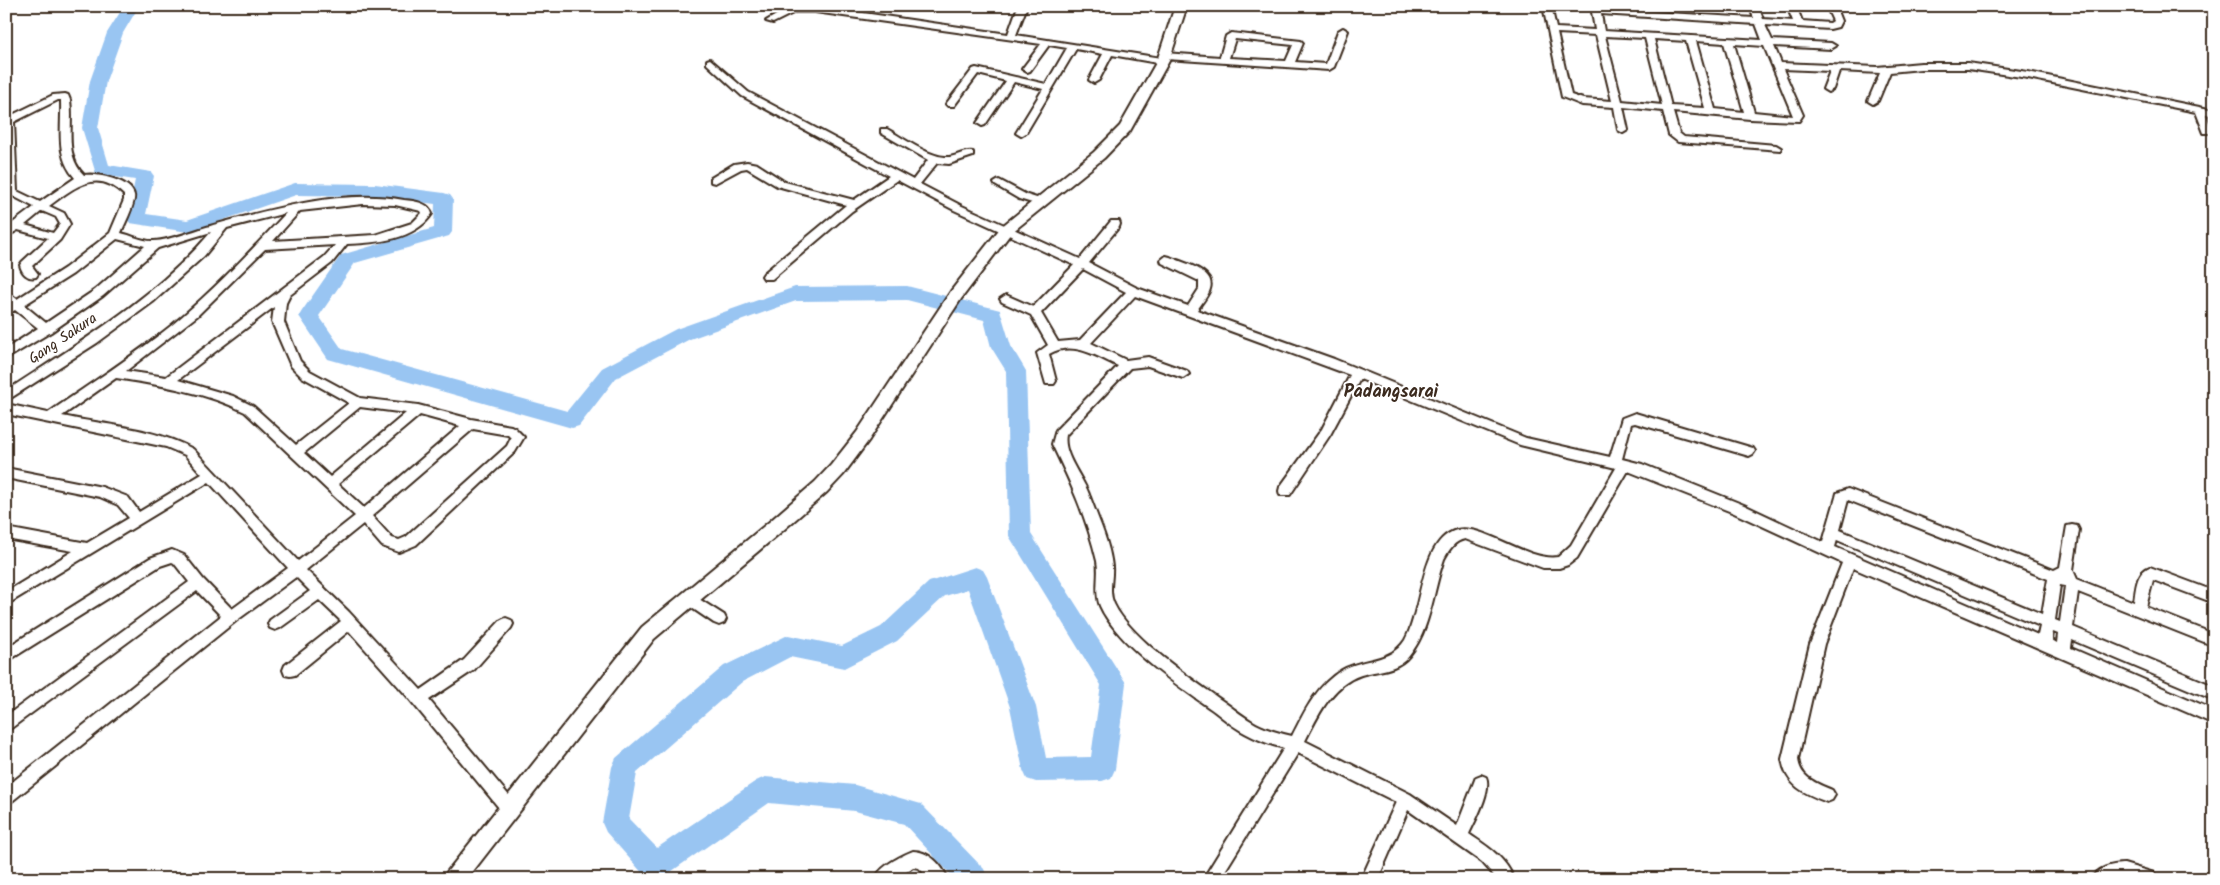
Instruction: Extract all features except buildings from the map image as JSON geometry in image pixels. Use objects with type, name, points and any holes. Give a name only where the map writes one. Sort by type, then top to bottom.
[{"type":"street","points":[[1011,36],[1023,6]]},
{"type":"street","points":[[454,879],[648,634],[688,598],[821,488],[837,470],[956,295],[1006,230],[1100,155],[1114,141],[1133,115],[1164,58],[1181,6]]},
{"type":"street","points":[[1547,6],[1567,97],[1582,102],[1668,110],[1792,119],[1798,117],[1753,6]]},
{"type":"street","points":[[1791,6],[1798,23]]},
{"type":"street","points":[[1623,130],[1595,9],[1835,25],[1837,21],[1830,6]]},
{"type":"street","points":[[770,21],[786,12],[802,8],[1011,36],[1109,52],[1164,58],[1329,67],[1343,31]]},
{"type":"street","points":[[958,40],[962,29]]},
{"type":"street","points":[[1552,30],[1830,46]]},
{"type":"street","points":[[1224,60],[1231,36],[1298,43],[1290,64]]},
{"type":"street","points":[[1648,36],[1674,136],[1682,140],[1776,148]]},
{"type":"street","points":[[1690,38],[1711,112]]},
{"type":"street","points":[[1728,40],[1750,116]]},
{"type":"street","points":[[1028,68],[1047,42]]},
{"type":"street","points":[[1021,133],[1073,46]]},
{"type":"street","points":[[1094,80],[1109,52]]},
{"type":"street","points":[[710,62],[754,100],[896,176],[1006,230],[1082,264],[1133,291],[1190,310],[1357,373],[1524,442],[1620,463],[1739,509],[1850,560],[2214,717]]},
{"type":"street","points":[[1777,66],[1886,70],[1930,66],[1981,68],[2028,75],[2214,113]]},
{"type":"street","points":[[1828,89],[1835,69]]},
{"type":"street","points":[[1873,101],[1886,70]]},
{"type":"street","points":[[951,104],[976,71],[1048,87]]},
{"type":"street","points":[[982,123],[1012,79]]},
{"type":"street","points":[[32,274],[27,270],[26,265],[56,237],[65,224],[60,215],[9,195],[7,121],[56,97],[65,97],[65,132],[70,162],[74,172],[82,179]]},
{"type":"street","points":[[2200,110],[2207,130]]},
{"type":"street","points":[[884,130],[934,159],[949,161],[969,154]]},
{"type":"street","points":[[914,185],[934,159]]},
{"type":"street","points":[[715,180],[738,166],[753,166],[781,184],[855,204]]},
{"type":"street","points":[[768,276],[855,204],[896,176]]},
{"type":"street","points":[[6,233],[40,206],[82,179],[107,180],[125,188],[129,194],[129,200],[115,235],[69,271],[11,308]]},
{"type":"street","points":[[998,183],[1023,197],[1039,202]]},
{"type":"street","points":[[6,355],[99,293],[154,245],[275,211],[372,201],[408,203],[426,209],[427,214],[416,226],[376,239],[264,245]]},
{"type":"street","points":[[49,419],[192,313],[264,245],[298,208]]},
{"type":"street","points":[[1035,312],[1082,264],[1115,224]]},
{"type":"street","points":[[17,226],[56,237]]},
{"type":"street","name":"Gang Sakura","points":[[6,397],[114,325],[175,276],[199,254],[222,227]]},
{"type":"street","points":[[115,235],[154,245]]},
{"type":"street","points":[[168,382],[336,253],[345,240]]},
{"type":"street","points":[[1166,260],[1202,276],[1205,280],[1205,289],[1190,310]]},
{"type":"street","points":[[1083,344],[1133,291]]},
{"type":"street","points":[[112,373],[168,382],[240,403],[249,408],[364,516],[387,542],[399,546],[411,541],[511,449],[518,437],[511,431],[471,424],[418,410],[358,402],[306,374],[295,363],[278,322],[280,302],[286,292]]},
{"type":"street","points":[[6,295],[11,308],[47,329]]},
{"type":"street","points":[[1006,300],[1035,312],[1055,347]]},
{"type":"street","points":[[1050,381],[1043,353],[1044,350],[1055,347],[1083,344],[1126,365]]},
{"type":"street","points":[[1183,374],[1144,359],[1136,360],[1126,365],[1088,402],[1060,433],[1058,439],[1058,444],[1082,491],[1105,567],[1103,584],[1106,604],[1120,626],[1133,640],[1212,703],[1249,728],[1272,738],[1295,744],[1405,799],[1494,861],[1506,879]]},
{"type":"street","points":[[1285,491],[1318,445],[1357,373]]},
{"type":"street","points":[[295,452],[358,402]]},
{"type":"street","points":[[6,409],[49,419],[143,435],[167,442],[189,452],[318,593],[350,622],[419,699],[510,809]]},
{"type":"street","points":[[330,484],[418,410]]},
{"type":"street","points":[[1212,879],[1295,744],[1317,702],[1338,681],[1356,671],[1387,663],[1404,654],[1416,633],[1435,564],[1450,538],[1459,533],[1465,533],[1537,561],[1549,564],[1562,563],[1576,549],[1620,463],[1623,428],[1629,418],[1643,420],[1749,451]]},
{"type":"street","points":[[7,795],[232,617],[364,516],[471,424]]},
{"type":"street","points":[[6,473],[102,492],[123,501],[129,506],[137,520]]},
{"type":"street","points":[[6,599],[209,476]]},
{"type":"street","points":[[1828,549],[1834,533],[1842,497],[1848,494],[2060,573],[2072,584],[2214,640]]},
{"type":"street","points":[[2044,644],[2047,622],[2072,530]]},
{"type":"street","points":[[6,533],[89,549]]},
{"type":"street","points":[[1834,533],[2214,693]]},
{"type":"street","points":[[6,656],[155,562],[166,557],[175,556],[179,558],[198,583],[232,617]]},
{"type":"street","points":[[1827,795],[1797,780],[1792,774],[1790,760],[1817,644],[1833,599],[1850,560]]},
{"type":"street","points":[[2139,610],[2145,579],[2150,573],[2214,597]]},
{"type":"street","points":[[6,725],[198,583]]},
{"type":"street","points":[[2062,652],[2072,584]]},
{"type":"street","points":[[275,624],[318,593]]},
{"type":"street","points":[[688,598],[719,619]]},
{"type":"street","points":[[290,670],[350,622]]},
{"type":"street","points":[[419,699],[469,665],[506,624]]},
{"type":"street","points":[[1460,837],[1474,806],[1481,782]]},
{"type":"street","points":[[1371,875],[1405,799]]},
{"type":"street","points":[[883,879],[916,858],[922,858],[928,862],[940,879]]},
{"type":"street","points":[[2100,879],[2113,872],[2125,871],[2148,879]]},
{"type":"waterway","points":[[132,6],[115,33],[98,81],[90,128],[102,170],[145,176],[136,219],[188,226],[295,189],[375,190],[444,199],[443,232],[348,259],[309,316],[335,354],[572,420],[609,373],[683,334],[795,294],[907,293],[993,315],[1001,347],[1016,371],[1020,536],[1114,683],[1102,769],[1036,770],[1023,707],[975,577],[937,589],[889,634],[844,657],[788,646],[733,674],[625,767],[615,823],[655,866],[765,790],[855,798],[912,813],[974,879]]},
{"type":"district","name":"Padangsarai","points":[[1391,392]]}]
